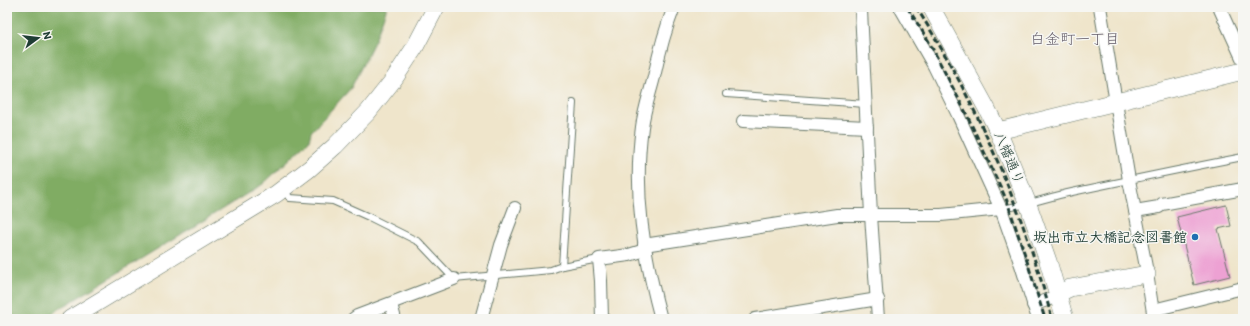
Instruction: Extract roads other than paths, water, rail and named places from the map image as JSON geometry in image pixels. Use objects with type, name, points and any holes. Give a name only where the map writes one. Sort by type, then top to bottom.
[{"type":"street","points":[[70,319],[282,189],[309,169],[335,146],[368,112],[394,79],[415,48],[436,7]]},
{"type":"street","points":[[661,319],[645,248],[639,202],[638,180],[642,126],[665,28],[674,7]]},
{"type":"street","points":[[859,7],[861,10],[871,216],[878,299],[878,319]]},
{"type":"street","name":"八幡通り","points":[[931,7],[998,131],[1028,204],[1059,293],[1065,319]]},
{"type":"street","points":[[1100,7],[1129,180],[1154,314],[1243,288]]},
{"type":"street","points":[[1219,7],[1243,60]]},
{"type":"street","points":[[902,8],[945,87],[1001,209],[1038,319]]},
{"type":"street","points":[[998,131],[1116,103],[1243,70]]},
{"type":"street","points":[[743,121],[867,127]]},
{"type":"street","points":[[1135,211],[1162,204],[1243,189]]},
{"type":"street","points":[[481,319],[501,245],[515,208]]},
{"type":"street","points":[[602,319],[599,259],[629,254],[645,248],[831,215],[941,215],[1001,209]]},
{"type":"street","points":[[1034,305],[1052,298],[1070,288],[1147,274]]},
{"type":"street","points":[[353,319],[454,279]]},
{"type":"street","points":[[755,319],[878,299]]},
{"type":"street","points":[[390,304],[395,319]]},
{"type":"lane","points":[[726,94],[866,104]]},
{"type":"lane","points":[[562,266],[573,103]]},
{"type":"lane","points":[[1001,209],[1020,206],[1067,193],[1243,157]]},
{"type":"lane","points":[[282,189],[290,198],[333,201],[419,242],[454,279],[551,270],[562,266],[599,259]]},
{"type":"railway","points":[[907,7],[928,40],[965,111],[1007,201],[1045,319]]},
{"type":"railway","points":[[916,7],[959,80],[996,158],[1027,238],[1041,279],[1052,319]]},
{"type":"place","name":"坂出市立大橋記念図書館","points":[[1195,237]]},
{"type":"district","name":"白金町一丁目","points":[[1075,39]]}]
